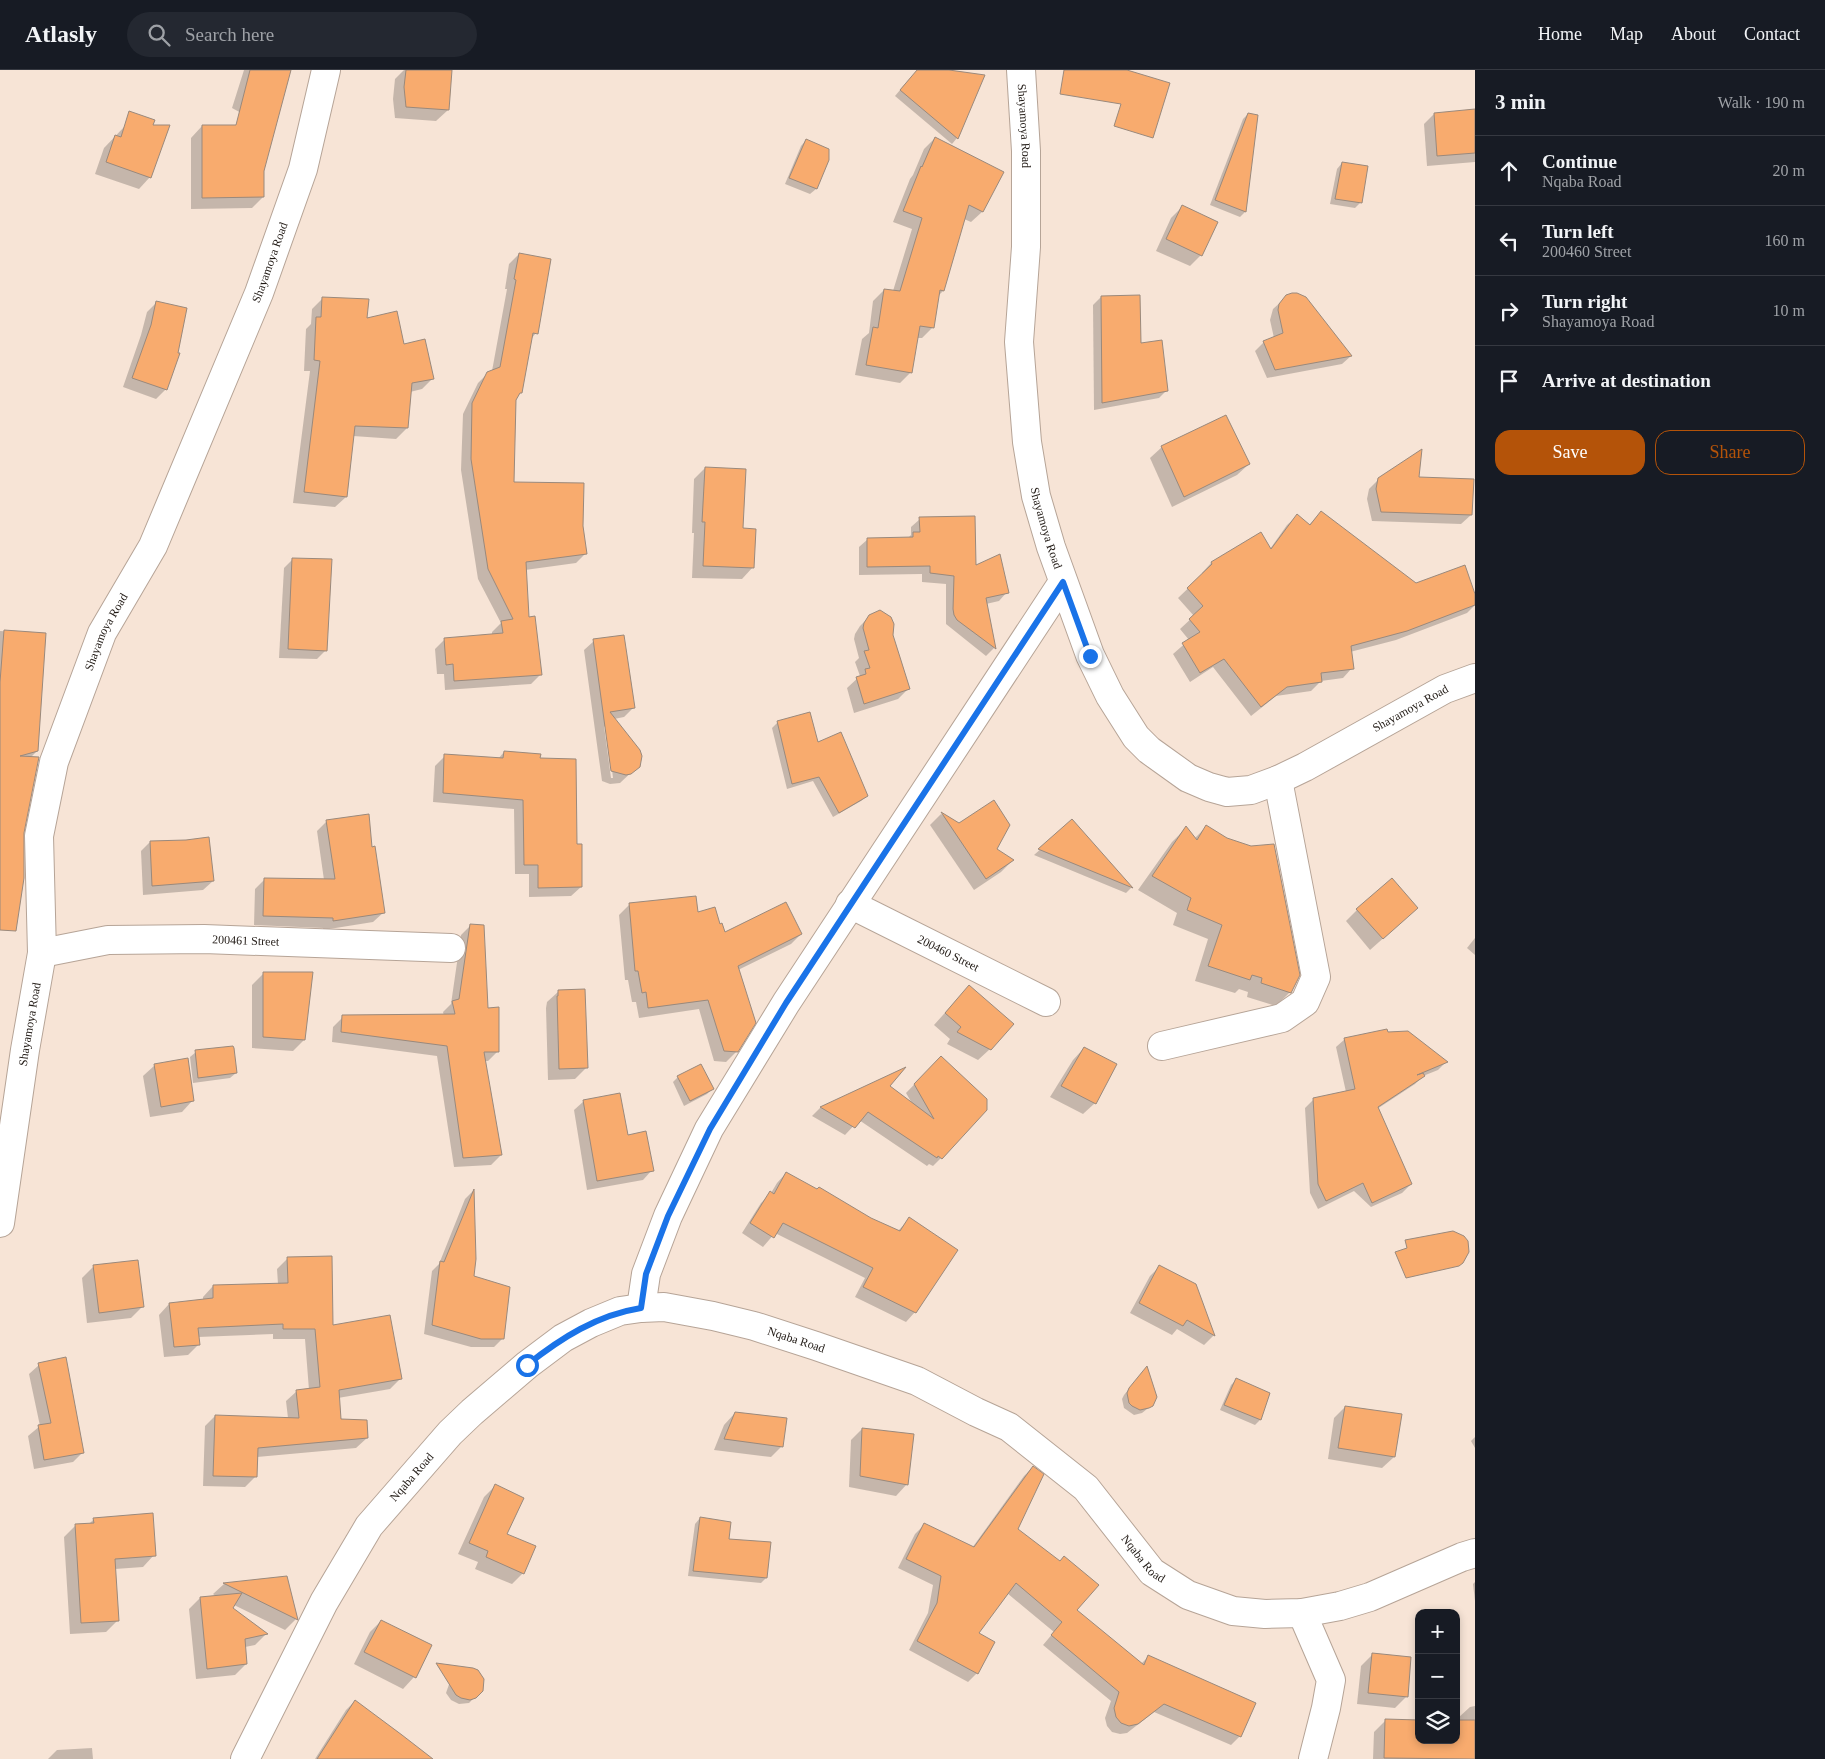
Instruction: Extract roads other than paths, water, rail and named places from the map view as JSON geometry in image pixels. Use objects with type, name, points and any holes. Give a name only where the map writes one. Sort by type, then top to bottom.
[{"type":"street","name":"Shayamoya Road","points":[[0,1223],[25,1050],[42,953],[39,836],[54,762],[102,633],[153,546],[258,293],[303,169],[326,70]]},
{"type":"street","name":"Shayamoya Road","points":[[1021,70],[1026,152],[1026,247],[1019,342],[1027,442],[1036,496],[1063,582],[1090,656],[1110,696],[1136,737],[1149,750],[1188,778],[1227,792],[1252,790],[1306,767],[1445,689],[1475,678]]},
{"type":"street","points":[[641,1308],[646,1274],[668,1216],[710,1129],[786,1003],[1063,582]]},
{"type":"street","points":[[1162,1046],[1282,1018],[1305,1002],[1316,977],[1278,780]]},
{"type":"street","name":"200460 Street","points":[[850,904],[1046,1002]]},
{"type":"street","name":"200461 Street","points":[[42,953],[108,940],[204,939],[451,948]]},
{"type":"street","name":"Nqaba Road","points":[[245,1759],[324,1602],[369,1526],[450,1433],[472,1412],[527,1365],[563,1338],[591,1323],[620,1311],[664,1307],[713,1316],[754,1326],[917,1381],[1009,1427],[1086,1488],[1152,1572],[1188,1595],[1233,1611],[1265,1614],[1302,1613],[1340,1606],[1370,1597],[1475,1553]]},
{"type":"street","points":[[1302,1613],[1331,1680],[1313,1759]]}]
